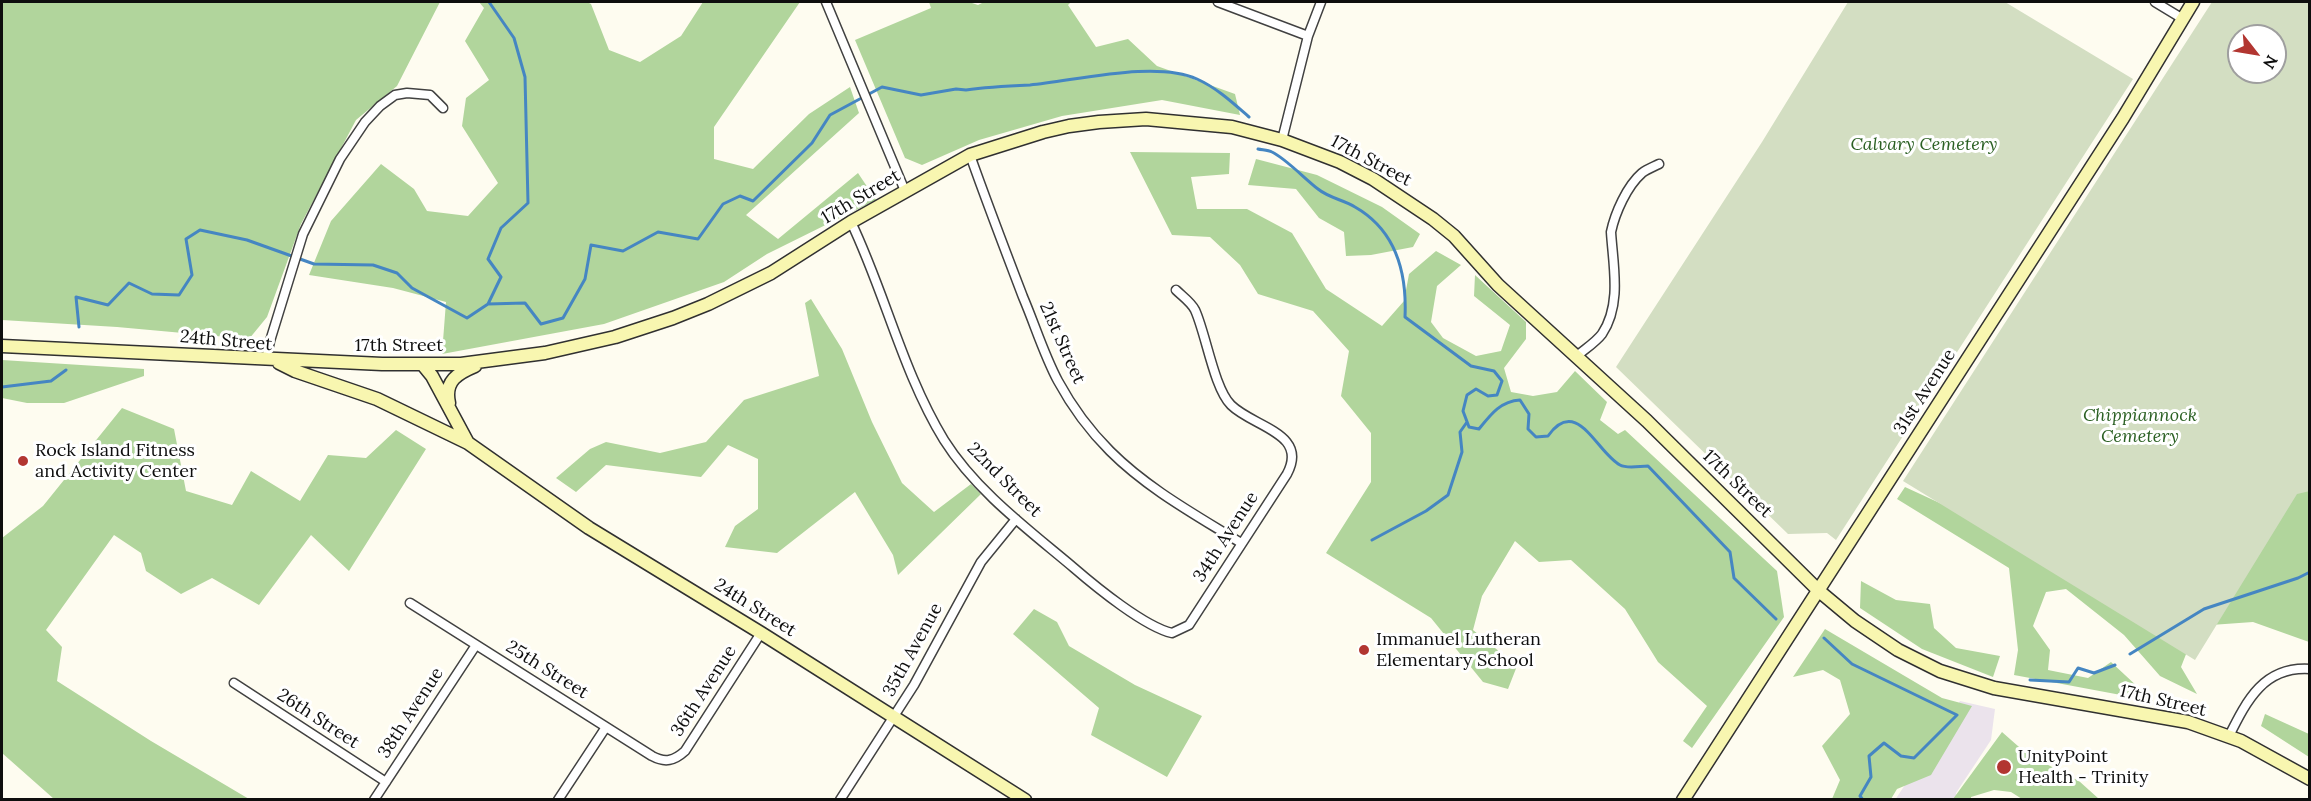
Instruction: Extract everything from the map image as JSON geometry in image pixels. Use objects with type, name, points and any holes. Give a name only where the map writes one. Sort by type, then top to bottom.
[{"type":"street","points":[[826,2],[905,191]]},
{"type":"street","points":[[1218,2],[1308,36]]},
{"type":"street","points":[[1282,140],[1308,36],[1321,2]]},
{"type":"street","points":[[2155,2],[2183,19]]},
{"type":"street","name":"31st Avenue","points":[[1683,800],[2123,118],[2193,2]]},
{"type":"street","points":[[269,360],[287,284],[303,234],[340,159],[365,122],[380,106],[395,95],[407,93],[430,95],[443,108]]},
{"type":"street","name":"17th Street","points":[[269,360],[423,365],[514,358],[575,348],[673,318],[771,273],[851,222],[970,155],[1069,126],[1146,118],[1232,127],[1282,140],[1340,162],[1372,178],[1433,219],[1454,237],[1498,285],[1647,421],[1819,591],[1856,621],[1898,650],[1940,671],[1963,679],[2028,695],[2188,722],[2229,736],[2263,752],[2310,779]]},
{"type":"street","name":"21st Street","points":[[970,155],[992,217],[1058,382],[1075,407],[1108,449],[1134,472],[1173,501],[1241,543]]},
{"type":"street","points":[[1578,356],[1600,336],[1613,310],[1611,232],[1613,223],[1623,201],[1642,173],[1659,164]]},
{"type":"street","name":"22nd Street","points":[[851,222],[866,253],[918,392],[930,416],[958,459],[1016,519],[1112,597],[1155,627],[1164,631],[1178,632]]},
{"type":"street","name":"34th Avenue","points":[[1176,290],[1194,308],[1222,388],[1232,405],[1288,442],[1293,454],[1287,474],[1189,625],[1178,632]]},
{"type":"street","name":"24th Street","points":[[2,346],[269,360],[377,399],[468,443],[589,528],[761,633],[1025,800]]},
{"type":"street","name":"24th Street","points":[[452,416],[448,398],[450,382],[459,373],[486,361]]},
{"type":"street","name":"24th Street","points":[[423,365],[432,376],[468,443]]},
{"type":"street","name":"35th Avenue","points":[[840,800],[894,717],[981,562],[1016,519]]},
{"type":"street","name":"25th Street","points":[[410,603],[658,760],[669,761]]},
{"type":"street","name":"36th Avenue","points":[[669,761],[685,751],[761,633]]},
{"type":"street","name":"38th Avenue","points":[[374,800],[476,645]]},
{"type":"street","points":[[2229,736],[2249,700],[2268,678],[2292,669],[2310,669]]},
{"type":"street","name":"26th Street","points":[[234,683],[386,782]]},
{"type":"street","points":[[558,800],[606,727]]},
{"type":"shaded area","points":[[1960,701],[1995,709],[1991,740],[1956,793],[1957,799],[1895,800]]},
{"type":"green space","points":[[2,2],[440,2],[397,86],[356,120],[301,224],[267,317],[249,339],[117,327],[2,320]]},
{"type":"green space","points":[[479,2],[587,2],[591,4],[609,50],[640,62],[681,36],[703,2],[800,2],[714,127],[714,159],[753,169],[809,114],[850,87],[859,113],[746,215],[778,239],[858,173],[876,200],[767,254],[724,282],[604,324],[442,354],[446,302],[393,288],[309,275],[331,221],[381,164],[414,189],[427,211],[468,216],[498,183],[462,126],[466,98],[489,80],[465,41],[484,8]]},
{"type":"green space","points":[[929,2],[969,2],[978,5],[984,2],[1071,2],[1068,5],[1096,47],[1128,39],[1157,66],[1235,94],[1240,115],[1162,100],[1062,116],[979,140],[922,165],[905,158],[855,40],[931,8]]},
{"type":"green space","name":"Calvary Cemetery","points":[[1848,2],[2005,2],[2133,79],[1836,540],[1827,533],[1788,534],[1616,367],[1762,142]]},
{"type":"green space","name":"Chippiannock Cemetery","points":[[2212,2],[2309,2],[2310,491],[2297,494],[2195,660],[1903,481]]},
{"type":"green space","points":[[1130,152],[1230,153],[1229,174],[1191,177],[1197,209],[1247,209],[1292,233],[1326,289],[1382,326],[1404,301],[1409,274],[1436,251],[1461,265],[1437,286],[1431,322],[1443,338],[1476,356],[1501,351],[1510,325],[1474,296],[1475,275],[1526,322],[1526,339],[1504,368],[1511,392],[1533,396],[1557,392],[1575,371],[1607,402],[1600,420],[1618,434],[1625,430],[1777,571],[1784,617],[1692,748],[1683,741],[1707,706],[1658,662],[1625,609],[1571,560],[1539,562],[1515,541],[1482,596],[1473,630],[1517,666],[1508,689],[1483,682],[1431,618],[1326,553],[1371,482],[1371,433],[1341,396],[1349,351],[1313,311],[1258,294],[1240,265],[1210,237],[1172,235]]},
{"type":"green space","points":[[1256,159],[1317,175],[1382,207],[1420,234],[1413,247],[1371,255],[1346,256],[1344,232],[1319,218],[1296,189],[1248,185]]},
{"type":"green space","points":[[811,299],[842,349],[872,422],[902,483],[934,512],[971,484],[981,494],[898,575],[893,555],[855,492],[777,553],[725,547],[735,526],[758,509],[758,459],[728,445],[701,477],[606,465],[576,492],[556,478],[590,449],[606,442],[660,453],[706,442],[744,400],[819,376],[805,303]]},
{"type":"green space","points":[[2309,317],[2309,642],[2253,622],[2197,626],[2181,667],[2197,694],[2160,676],[2124,635],[2066,589],[2046,592],[2033,626],[2050,650],[2048,670],[2088,678],[2111,662],[2153,701],[2014,675],[2018,650],[2009,568],[1897,499],[1905,487],[2046,552]]},
{"type":"green space","points":[[2,360],[144,369],[144,376],[64,403],[27,403],[2,398]]},
{"type":"green space","points":[[122,408],[174,429],[186,491],[232,505],[251,471],[300,501],[328,455],[366,458],[396,430],[426,449],[349,571],[311,535],[259,605],[212,578],[181,594],[146,571],[141,553],[114,535],[46,630],[62,647],[57,681],[151,741],[249,799],[54,799],[2,753],[2,538],[43,506]]},
{"type":"green space","points":[[1861,581],[1896,600],[1930,604],[1934,628],[1956,648],[2000,656],[1993,677],[1922,649],[1860,608]]},
{"type":"green space","points":[[1034,609],[1057,622],[1069,646],[1135,685],[1202,716],[1167,777],[1091,735],[1099,708],[1013,634]]},
{"type":"green space","points":[[1825,629],[1942,698],[1972,706],[1931,775],[1897,789],[1891,799],[1832,799],[1840,780],[1822,746],[1850,714],[1840,680],[1823,670],[1793,677]]},
{"type":"green space","points":[[2265,714],[2309,734],[2309,757],[2261,726]]},
{"type":"green space","name":"UnityPoint Health - Trinity","points":[[2002,732],[2027,754],[2079,781],[2099,799],[2022,799],[2011,792],[1994,790],[1971,797],[1971,799],[1953,799]]},
{"type":"waterway","points":[[488,304],[501,277],[488,259],[501,228],[528,203],[525,77],[514,38],[489,2]]},
{"type":"waterway","points":[[79,327],[76,297],[108,305],[129,283],[152,294],[179,295],[192,275],[186,239],[200,230],[247,240],[314,264],[373,265],[397,273],[412,288],[467,318],[488,304],[525,303],[541,324],[563,318],[585,279],[591,245],[623,251],[658,232],[698,239],[723,204],[740,196],[753,201],[812,143],[830,115],[882,87],[921,95],[956,89],[1030,85],[1115,73],[1160,71],[1197,79],[1224,96],[1249,117]]},
{"type":"waterway","points":[[1258,149],[1277,155],[1322,192],[1351,205],[1381,228],[1397,254],[1404,285],[1405,317],[1471,366],[1494,371],[1502,381],[1497,395],[1488,396],[1476,389],[1467,395],[1463,411],[1469,427],[1479,429],[1492,413],[1507,403],[1520,400],[1529,414],[1528,429],[1536,437],[1548,436],[1558,425],[1568,422],[1577,424],[1611,459],[1620,465],[1648,466],[1730,552],[1734,578],[1776,619]]},
{"type":"waterway","points":[[2,387],[51,381],[66,370]]},
{"type":"waterway","points":[[1372,540],[1426,511],[1448,495],[1462,452],[1460,432],[1467,422]]},
{"type":"waterway","points":[[2130,654],[2204,609],[2310,572]]},
{"type":"waterway","points":[[1824,638],[1852,664],[1957,715],[1914,758],[1901,756],[1884,743],[1869,756],[1871,777],[1860,796],[1863,800]]},
{"type":"waterway","points":[[2030,680],[2069,682],[2078,668],[2094,673],[2115,665]]},
{"type":"place","name":"Rock Island Fitness and Activity Center","points":[[23,461]]},
{"type":"place","name":"Immanuel Lutheran Elementary School","points":[[1364,650]]},
{"type":"place","name":"UnityPoint Health - Trinity","points":[[2004,767]]}]
